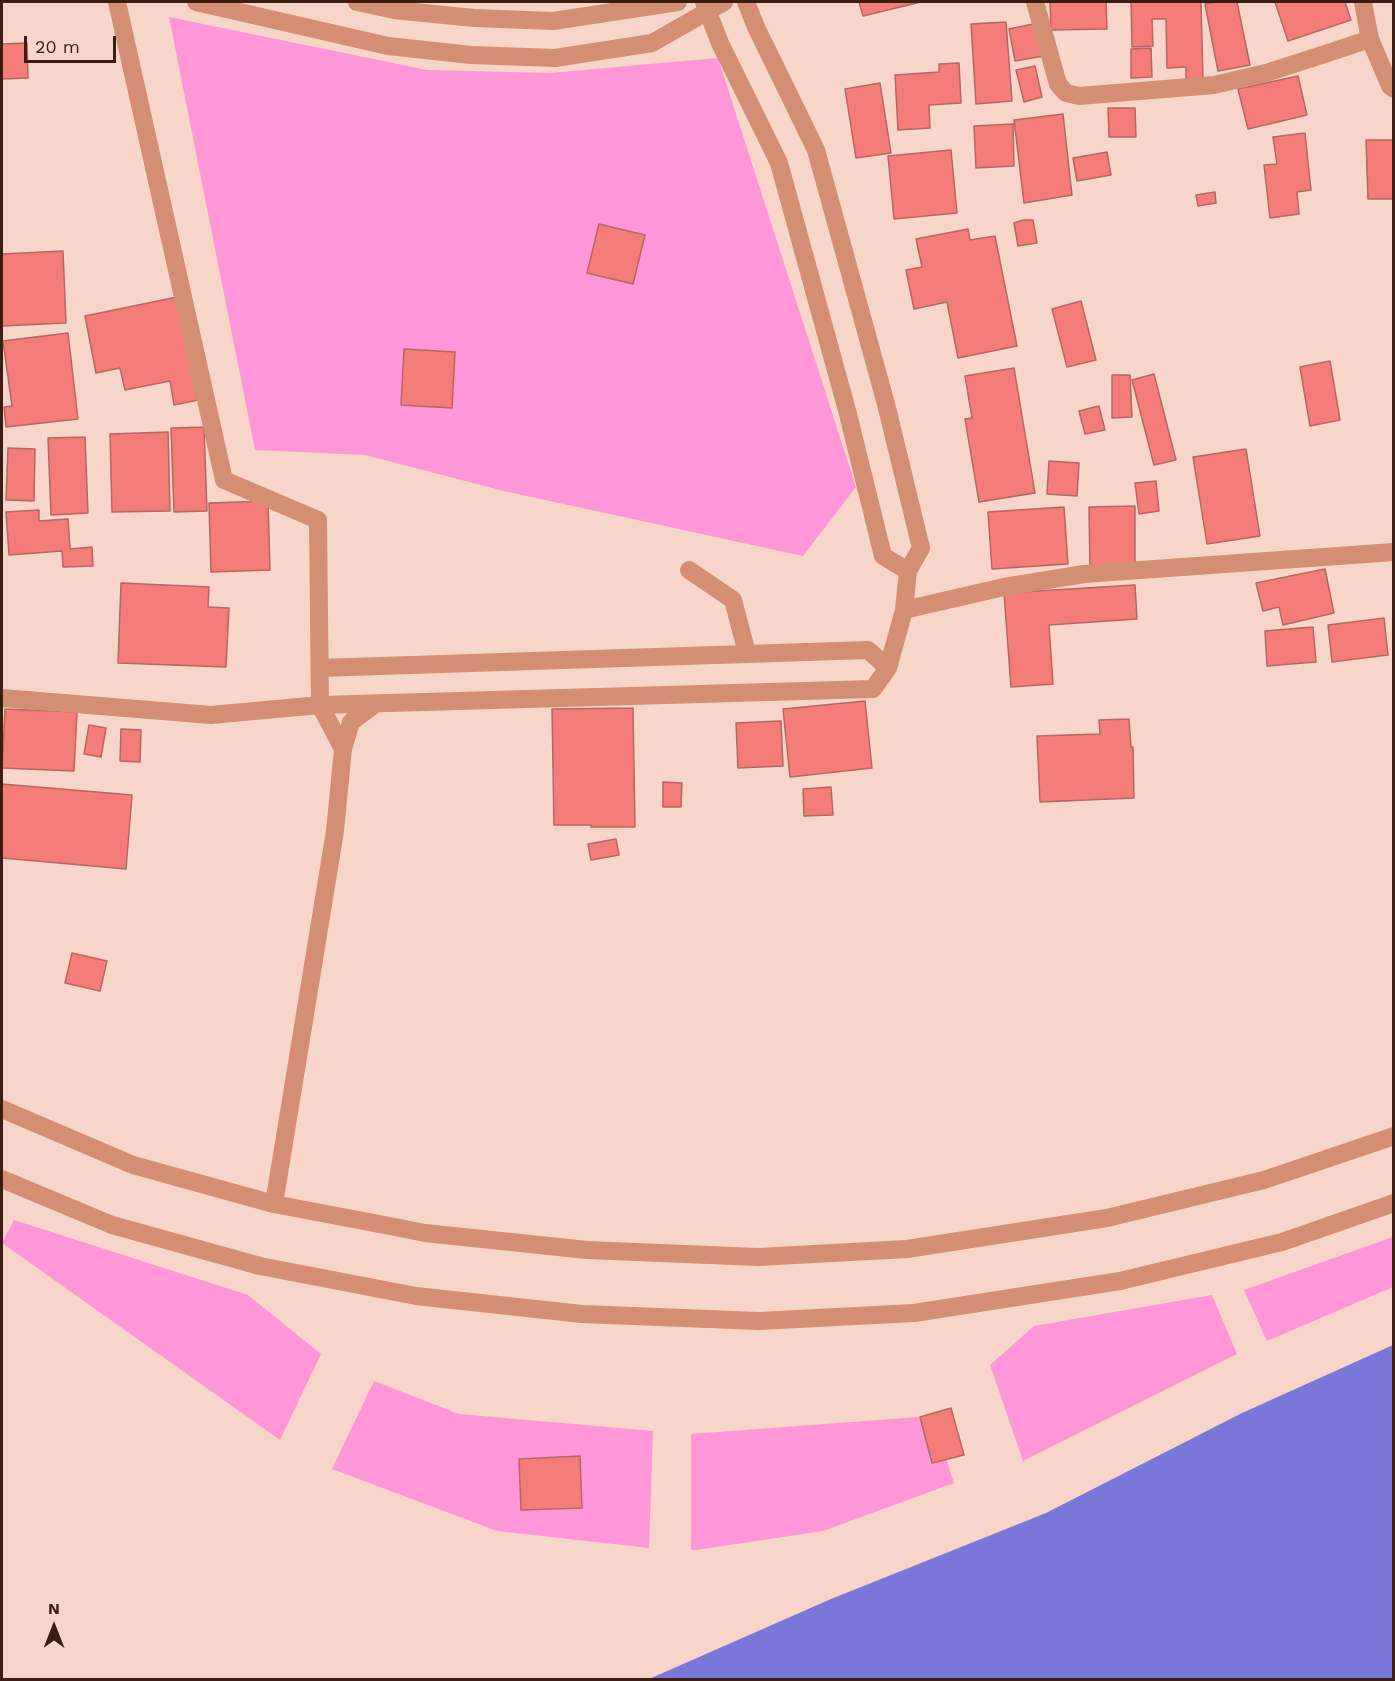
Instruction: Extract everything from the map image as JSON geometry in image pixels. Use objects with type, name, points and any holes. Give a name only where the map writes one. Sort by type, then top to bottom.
[{"type":"street","points":[[117,2],[224,480],[318,520],[320,705],[343,749]]},
{"type":"street","points":[[196,2],[388,46],[471,55],[555,58],[652,43],[705,6],[724,2]]},
{"type":"street","points":[[357,2],[394,10],[474,18],[553,21],[678,2]]},
{"type":"street","points":[[2,698],[211,714],[320,705],[873,688],[888,668],[904,610],[908,571],[921,548],[886,404],[816,150],[746,2]]},
{"type":"street","points":[[1035,2],[1058,84],[1066,93],[1079,96],[1214,85],[1266,73],[1370,39]]},
{"type":"street","points":[[1363,2],[1370,39],[1390,86],[1394,89]]},
{"type":"street","points":[[705,6],[720,43],[779,163],[848,414],[883,556],[908,571]]},
{"type":"street","points":[[904,610],[1004,587],[1084,574],[1394,552]]},
{"type":"street","points":[[689,570],[733,600],[747,653]]},
{"type":"street","points":[[320,668],[868,650],[888,668]]},
{"type":"street","points":[[274,1204],[335,831],[343,749],[351,722],[375,704]]},
{"type":"street","points":[[2,1110],[133,1165],[274,1204],[425,1233],[587,1250],[758,1257],[907,1249],[1107,1218],[1264,1180],[1394,1136]]},
{"type":"street","points":[[2,1179],[112,1226],[260,1266],[416,1296],[582,1314],[759,1321],[914,1313],[1120,1281],[1282,1242],[1394,1203]]},
{"type":"shaded area","points":[[169,17],[427,70],[550,73],[718,58],[856,487],[803,556],[504,491],[365,455],[255,450]]},
{"type":"shaded area","points":[[14,1220],[248,1295],[321,1354],[280,1440],[2,1243]]},
{"type":"shaded area","points":[[1393,1237],[1393,1287],[1267,1341],[1244,1290]]},
{"type":"shaded area","points":[[1212,1295],[1237,1354],[1023,1461],[990,1365],[1034,1326]]},
{"type":"shaded area","points":[[1393,1345],[1393,1679],[649,1679],[831,1599],[1046,1513],[1242,1413]]},
{"type":"shaded area","points":[[374,1381],[459,1414],[653,1431],[649,1548],[497,1531],[332,1469]]},
{"type":"shaded area","points":[[932,1416],[954,1483],[823,1531],[691,1550],[691,1434]]},
{"type":"building","points":[[859,2],[921,2],[863,16]]},
{"type":"building","points":[[1050,2],[1106,2],[1107,29],[1051,30]]},
{"type":"building","points":[[1131,2],[1201,2],[1203,80],[1186,80],[1186,67],[1167,68],[1166,19],[1152,19],[1153,46],[1132,47]]},
{"type":"building","points":[[1237,2],[1250,65],[1218,71],[1205,4]]},
{"type":"building","points":[[1275,2],[1345,2],[1351,20],[1288,41]]},
{"type":"building","points":[[1006,22],[1012,101],[976,104],[971,24]]},
{"type":"building","points":[[1038,23],[1044,56],[1015,61],[1009,29]]},
{"type":"building","points":[[27,43],[28,78],[2,79],[2,44]]},
{"type":"building","points":[[1151,48],[1152,77],[1131,78],[1131,49]]},
{"type":"building","points":[[959,63],[961,103],[929,105],[930,128],[898,130],[895,75],[939,72],[939,64]]},
{"type":"building","points":[[1035,66],[1042,97],[1024,102],[1016,70]]},
{"type":"building","points":[[1298,76],[1307,115],[1248,129],[1238,89]]},
{"type":"building","points":[[880,83],[891,153],[856,158],[845,89]]},
{"type":"building","points":[[1108,108],[1135,108],[1136,137],[1109,137]]},
{"type":"building","points":[[1063,114],[1072,195],[1024,203],[1014,120]]},
{"type":"building","points":[[1013,124],[1014,166],[976,168],[974,126]]},
{"type":"building","points":[[1305,133],[1311,190],[1297,192],[1299,214],[1270,218],[1264,165],[1277,164],[1273,137]]},
{"type":"building","points":[[1366,140],[1394,140],[1394,199],[1368,199]]},
{"type":"building","points":[[951,150],[957,213],[894,219],[888,156]]},
{"type":"building","points":[[1107,152],[1111,175],[1077,181],[1073,158]]},
{"type":"building","points":[[1215,192],[1216,203],[1198,206],[1196,195]]},
{"type":"building","points":[[1033,220],[1037,243],[1018,246],[1014,223]]},
{"type":"building","points":[[599,224],[645,235],[633,284],[587,273]]},
{"type":"building","points":[[968,229],[970,240],[995,236],[1017,346],[958,358],[947,302],[914,309],[906,270],[922,267],[916,239]]},
{"type":"building","points":[[63,251],[66,323],[2,326],[2,254]]},
{"type":"building","points":[[177,297],[198,400],[174,405],[170,381],[125,390],[120,368],[96,373],[85,316]]},
{"type":"building","points":[[1081,301],[1096,360],[1067,367],[1052,309]]},
{"type":"building","points":[[68,333],[78,419],[6,427],[4,407],[12,406],[3,341]]},
{"type":"building","points":[[404,349],[455,352],[452,408],[401,405]]},
{"type":"building","points":[[1330,361],[1340,420],[1310,426],[1300,367]]},
{"type":"building","points":[[1014,368],[1035,493],[979,502],[965,419],[972,418],[965,376]]},
{"type":"building","points":[[1154,374],[1176,460],[1154,465],[1132,380]]},
{"type":"building","points":[[1112,375],[1130,375],[1132,417],[1112,418]]},
{"type":"building","points":[[1099,406],[1105,430],[1085,434],[1079,411]]},
{"type":"building","points":[[204,427],[207,511],[174,512],[171,428]]},
{"type":"building","points":[[168,432],[170,511],[112,512],[110,434]]},
{"type":"building","points":[[85,437],[88,513],[51,515],[48,438]]},
{"type":"building","points":[[8,448],[35,449],[34,501],[6,500]]},
{"type":"building","points":[[1246,449],[1260,536],[1207,544],[1193,457]]},
{"type":"building","points":[[1049,461],[1079,463],[1077,496],[1047,494]]},
{"type":"building","points":[[1156,481],[1159,511],[1139,514],[1135,483]]},
{"type":"building","points":[[268,501],[270,570],[211,572],[209,503]]},
{"type":"building","points":[[1135,506],[1135,569],[1090,570],[1089,507]]},
{"type":"building","points":[[1064,507],[1068,564],[992,569],[988,512]]},
{"type":"building","points":[[39,510],[39,521],[68,519],[70,549],[92,547],[93,566],[63,567],[62,551],[9,555],[6,512]]},
{"type":"building","points":[[1325,569],[1334,613],[1283,625],[1279,607],[1263,611],[1256,583]]},
{"type":"building","points":[[121,583],[209,587],[208,607],[229,608],[226,667],[118,663]]},
{"type":"building","points":[[1135,585],[1137,619],[1049,625],[1053,684],[1011,687],[1004,593]]},
{"type":"building","points":[[1384,618],[1388,655],[1332,662],[1328,625]]},
{"type":"building","points":[[1313,627],[1316,662],[1267,666],[1265,631]]},
{"type":"building","points":[[865,701],[872,768],[790,777],[783,709]]},
{"type":"building","points":[[633,708],[635,827],[554,825],[552,709]]},
{"type":"building","points":[[5,709],[77,712],[74,771],[2,768]]},
{"type":"building","points":[[1129,719],[1131,747],[1133,747],[1134,798],[1040,802],[1037,736],[1100,734],[1099,720]]},
{"type":"building","points":[[781,721],[783,766],[738,768],[736,723]]},
{"type":"building","points":[[89,725],[106,728],[101,757],[84,754]]},
{"type":"building","points":[[121,729],[141,730],[140,762],[120,761]]},
{"type":"building","points":[[663,782],[682,783],[681,807],[663,807]]},
{"type":"building","points":[[2,784],[132,795],[126,869],[2,858]]},
{"type":"building","points":[[831,787],[833,815],[804,816],[803,789]]},
{"type":"building","points":[[616,839],[619,855],[591,860],[588,844]]},
{"type":"building","points":[[72,953],[107,961],[100,991],[65,983]]},
{"type":"building","points":[[951,1408],[964,1455],[932,1463],[920,1417]]},
{"type":"building","points":[[580,1456],[582,1508],[521,1510],[519,1459]]}]
